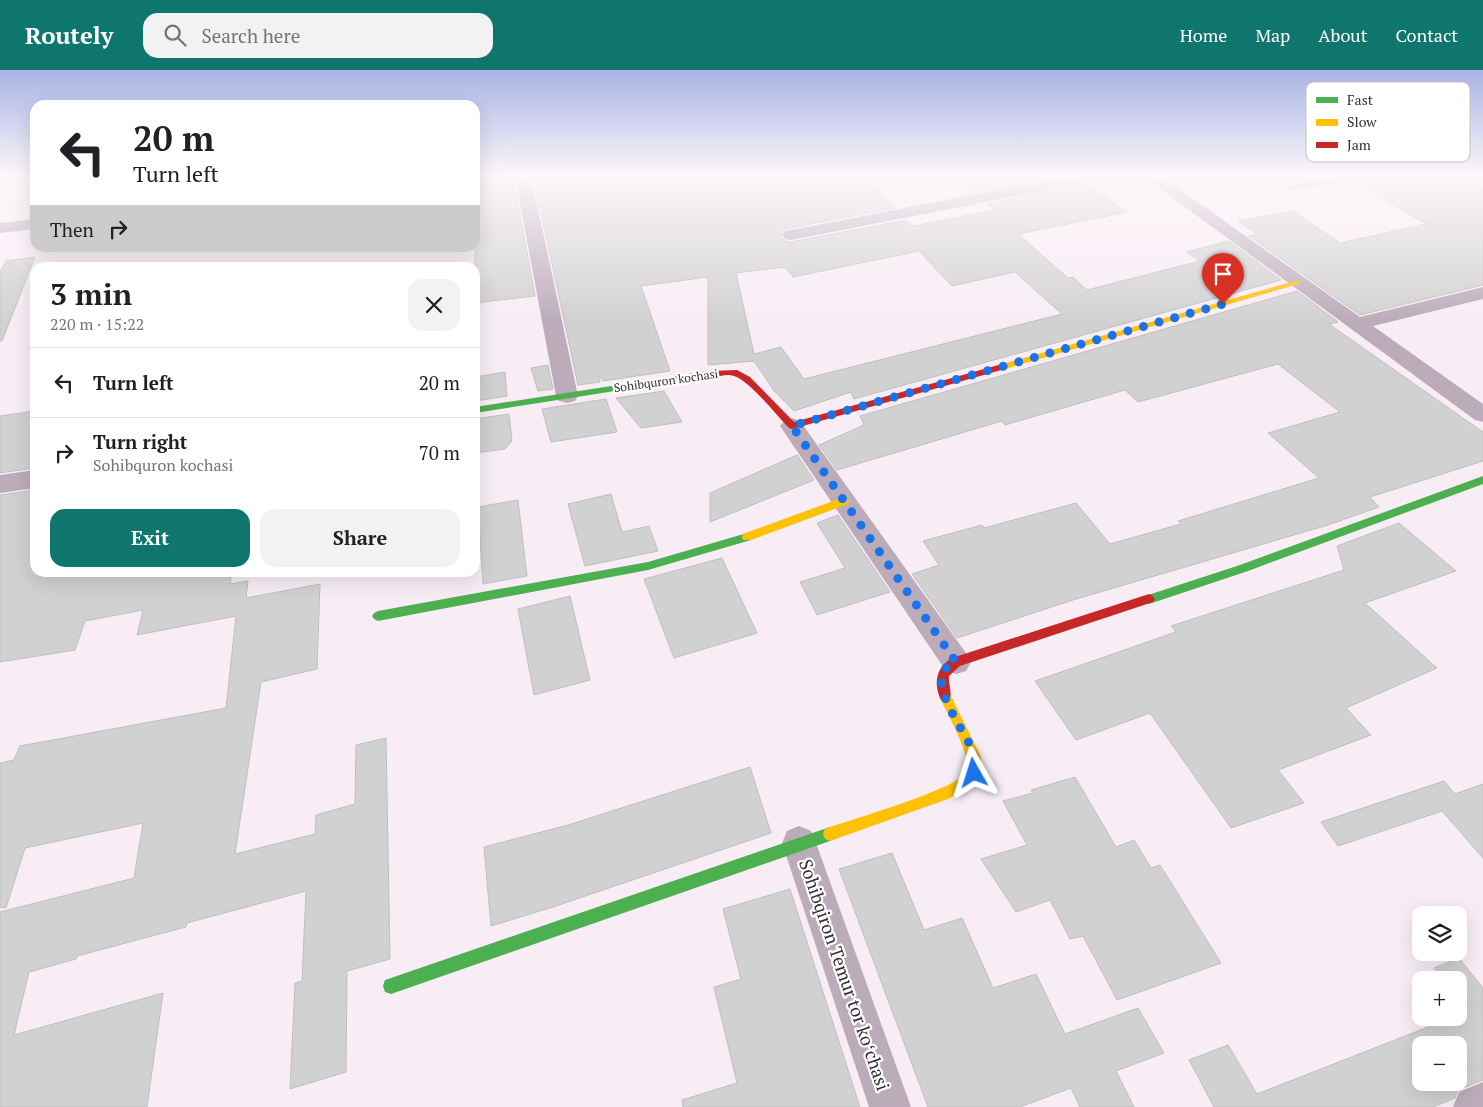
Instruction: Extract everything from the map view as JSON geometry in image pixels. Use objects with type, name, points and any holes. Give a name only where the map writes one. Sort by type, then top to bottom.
[{"type":"street","points":[[533,224],[567,396]]},
{"type":"street","points":[[791,235],[845,224]]},
{"type":"street","points":[[1217,224],[1483,415]]},
{"type":"street","points":[[0,228],[30,225]]},
{"type":"street","points":[[956,662],[792,426],[1298,283]]},
{"type":"street","points":[[1357,324],[1483,292]]},
{"type":"street","name":"Sohibquron kochasi","points":[[480,409],[716,372],[734,372],[747,379],[792,426]]},
{"type":"street","points":[[0,484],[30,480]]},
{"type":"street","points":[[391,986],[948,793],[969,782],[975,768],[971,748],[943,694],[942,677],[946,668],[956,662],[1244,568],[1483,480]]},
{"type":"street","points":[[378,616],[648,566],[744,538],[844,501]]},
{"type":"street","name":"Sohibqiron Temur tor koʻchasi","points":[[799,844],[890,1107]]},
{"type":"street","points":[[1474,1107],[1483,1103]]},
{"type":"building","points":[[480,224],[522,224],[535,296],[480,302],[480,262],[475,262],[475,252],[480,252]]},
{"type":"building","points":[[543,224],[809,224],[785,229],[780,236],[785,241],[791,242],[883,224],[911,224],[913,226],[921,224],[1066,224],[1018,234],[1068,278],[1073,277],[1087,290],[1200,261],[1186,252],[1229,241],[1281,280],[854,399],[851,392],[794,411],[774,391],[754,361],[708,365],[708,277],[641,286],[670,371],[603,381],[598,375],[600,382],[578,385]],"holes":[[[919,251],[952,286],[1015,272],[1062,314],[804,379],[781,347],[754,354],[736,273],[785,267],[793,277]]]},
{"type":"building","points":[[1243,224],[1313,224],[1340,243],[1424,224],[1483,224],[1483,285],[1360,315],[1249,236],[1257,234]]},
{"type":"building","points":[[35,257],[33,262],[30,262],[30,270],[2,341],[0,341],[0,272],[6,261]]},
{"type":"building","points":[[1297,291],[1338,322],[1329,324],[1483,432],[1483,461],[1370,497],[1379,507],[1328,525],[1073,600],[957,638],[912,574],[939,565],[923,541],[982,525],[984,528],[1076,503],[1110,544],[1181,524],[1178,521],[1319,478],[1268,433],[1340,412],[1278,364],[1138,402],[1125,390],[1005,425],[1002,421],[837,470],[819,445],[864,425],[860,416]]},
{"type":"building","points":[[548,365],[553,389],[538,391],[531,368]]},
{"type":"building","points":[[505,372],[507,396],[480,400],[480,376]]},
{"type":"building","points":[[664,391],[682,422],[641,428],[616,398]]},
{"type":"building","points":[[606,399],[617,432],[551,442],[542,409]]},
{"type":"building","points":[[30,412],[30,469],[0,473],[0,416]]},
{"type":"building","points":[[509,414],[512,441],[505,449],[480,452],[480,418]]},
{"type":"building","points":[[797,455],[814,480],[710,522],[710,493]]},
{"type":"building","points":[[30,491],[30,577],[231,577],[230,584],[248,581],[246,598],[320,584],[317,669],[261,682],[235,854],[315,834],[316,815],[355,804],[356,745],[386,738],[390,959],[347,971],[346,1072],[290,1089],[295,983],[302,981],[306,891],[187,923],[186,927],[77,956],[76,959],[29,972],[14,1035],[163,993],[147,1107],[0,1107],[0,912],[134,878],[143,823],[25,848],[6,908],[0,907],[0,763],[14,760],[20,746],[226,708],[236,616],[137,635],[143,610],[85,621],[75,650],[0,662],[0,495]]},
{"type":"building","points":[[611,494],[622,532],[649,526],[658,551],[585,566],[568,504]]},
{"type":"building","points":[[518,500],[527,576],[483,584],[480,507]]},
{"type":"building","points":[[838,515],[890,592],[817,615],[800,582],[845,568],[817,523]]},
{"type":"building","points":[[1399,523],[1456,571],[1365,603],[1437,668],[1346,708],[1371,735],[1278,770],[1304,803],[1231,828],[1150,713],[1076,740],[1035,681],[1176,632],[1171,626],[1344,570],[1337,546]]},
{"type":"building","points":[[722,558],[757,633],[674,658],[644,579]]},
{"type":"building","points":[[570,596],[590,680],[534,695],[518,609]]},
{"type":"building","points":[[750,767],[771,833],[553,907],[491,926],[484,847],[568,825]]},
{"type":"building","points":[[1075,777],[1116,847],[1134,840],[1151,868],[1160,865],[1221,963],[1117,1000],[1083,936],[1070,939],[1050,900],[1016,912],[981,859],[1027,845],[1003,801],[1033,793],[1031,790]]},
{"type":"building","points":[[1444,781],[1455,794],[1483,784],[1483,858],[1442,811],[1338,846],[1321,822]]},
{"type":"building","points":[[892,853],[924,930],[962,918],[993,988],[1036,974],[1065,1034],[1138,1008],[1164,1053],[1116,1071],[1134,1107],[1080,1107],[1071,1088],[1020,1107],[928,1107],[839,869]]},
{"type":"building","points":[[790,889],[860,1107],[683,1107],[682,1100],[737,1083],[714,987],[741,979],[723,909]]},
{"type":"building","points":[[1452,961],[1461,961],[1483,988],[1483,1080],[1467,1086],[1467,1036],[1412,1036],[1412,1091],[1458,1091],[1455,1098],[1433,1107],[1214,1107],[1189,1060],[1228,1045],[1257,1094],[1431,1026],[1467,1026],[1467,971],[1436,971],[1434,968]]},
{"type":"traffic: fast","points":[[480,409],[708,374]]},
{"type":"traffic: fast","points":[[1149,599],[1244,568],[1483,480]]},
{"type":"traffic: fast","points":[[378,616],[648,566],[747,537]]},
{"type":"traffic: fast","points":[[391,986],[830,834]]},
{"type":"traffic: slow","points":[[1002,367],[1298,283]]},
{"type":"traffic: slow","points":[[747,537],[844,501]]},
{"type":"traffic: slow","points":[[830,834],[948,793],[969,782],[975,771],[974,757],[945,696]]},
{"type":"traffic: jam","points":[[708,374],[734,372],[747,379],[792,426],[1002,367]]},
{"type":"traffic: jam","points":[[945,696],[942,685],[943,676],[947,668],[956,662],[1149,599]]},
{"type":"route","points":[[974,773],[975,762],[971,748],[943,694],[942,677],[946,668],[956,662],[792,426],[1223,304]]}]
